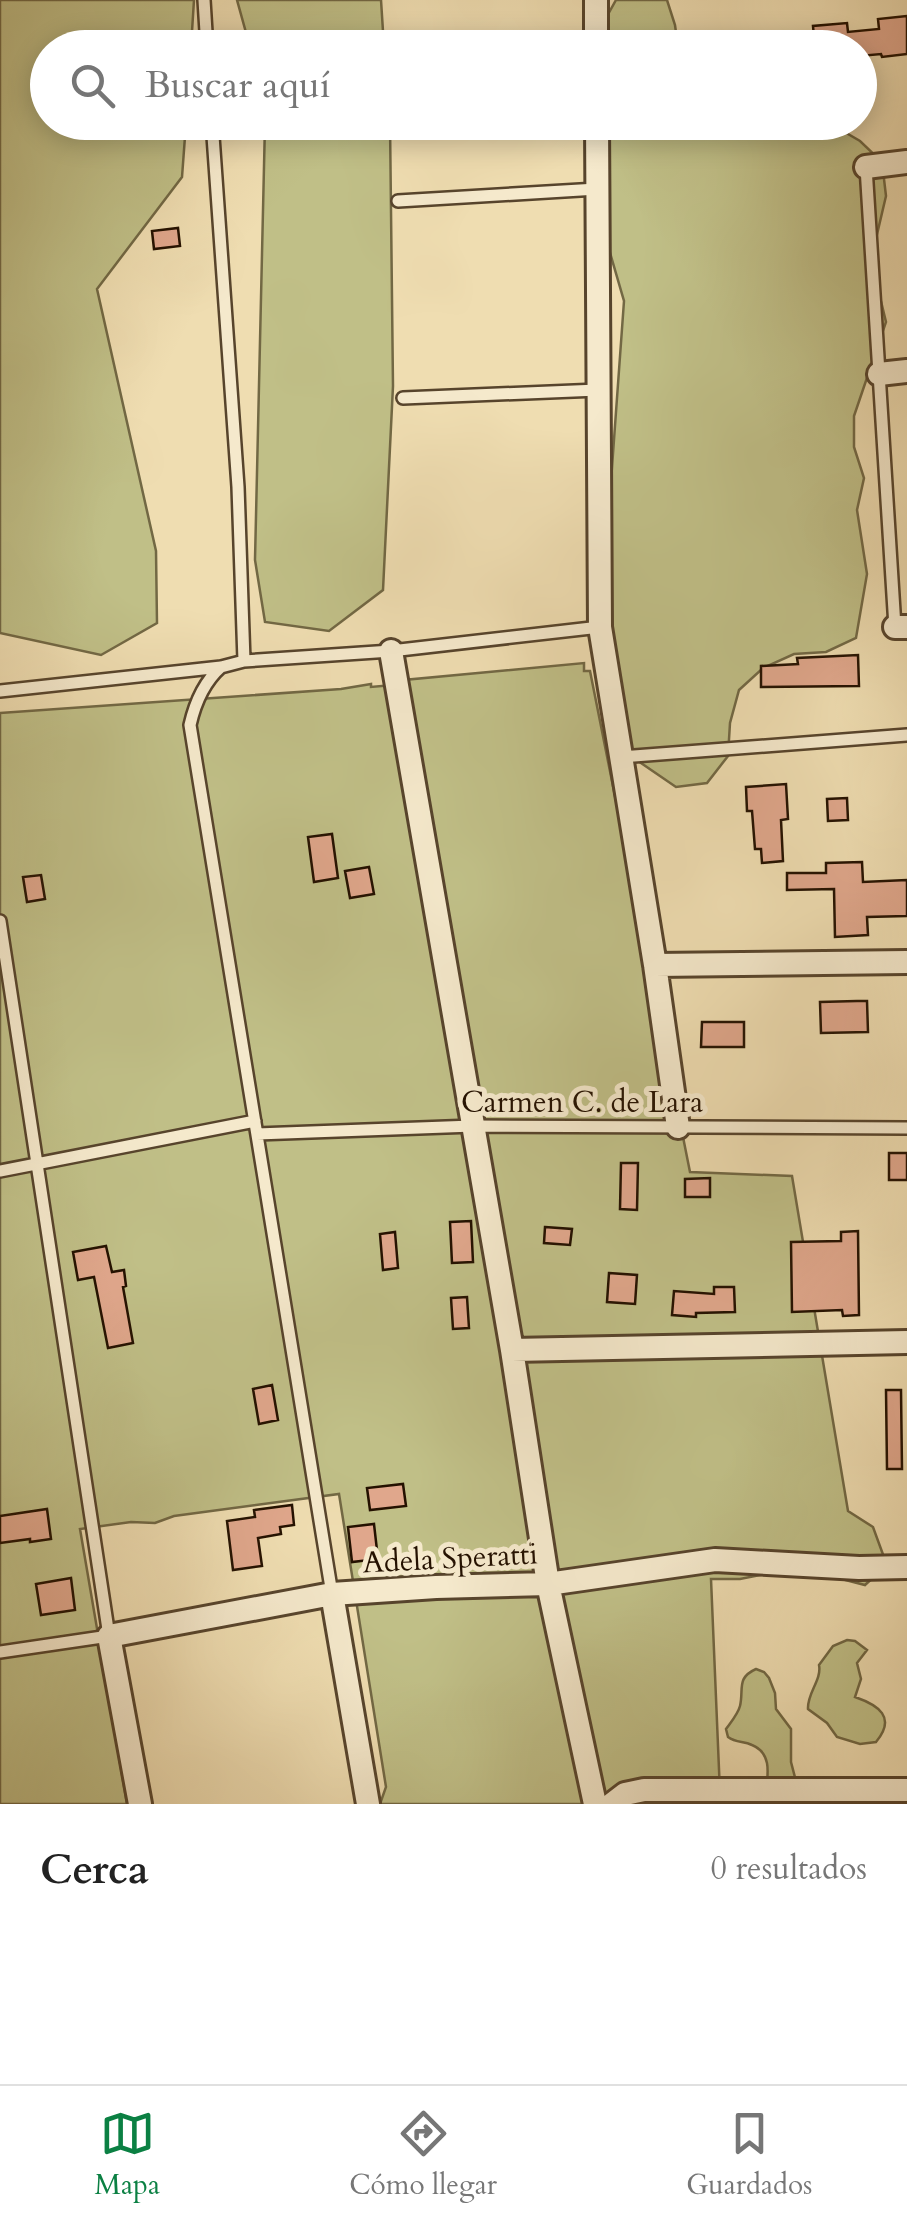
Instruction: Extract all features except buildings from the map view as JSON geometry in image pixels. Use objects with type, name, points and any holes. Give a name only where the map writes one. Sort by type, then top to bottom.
[{"type":"street","points":[[596,0],[596,30]]},
{"type":"street","points":[[597,140],[600,627],[678,1127]]},
{"type":"street","points":[[866,167],[907,162]]},
{"type":"street","points":[[879,374],[907,371]]},
{"type":"street","points":[[391,651],[512,1350],[548,1584],[595,1804]]},
{"type":"street","points":[[655,964],[907,962]]},
{"type":"street","points":[[512,1350],[907,1342]]},
{"type":"street","name":"Adela Speratti","points":[[109,1636],[332,1594],[548,1584],[715,1560],[907,1567]]},
{"type":"street","points":[[332,1594],[368,1804]]},
{"type":"street","points":[[109,1636],[140,1804]]},
{"type":"street","points":[[612,1804],[625,1794],[644,1790],[907,1790]]},
{"type":"lane","points":[[204,0],[206,30]]},
{"type":"lane","points":[[213,140],[238,487],[244,661]]},
{"type":"lane","points":[[866,167],[901,627]]},
{"type":"lane","points":[[398,200],[597,189]]},
{"type":"lane","points":[[403,398],[598,390]]},
{"type":"lane","points":[[0,692],[244,661],[391,651],[600,627]]},
{"type":"lane","points":[[221,666],[201,693],[190,725],[332,1594]]},
{"type":"lane","points":[[620,757],[907,735]]},
{"type":"lane","points":[[0,922],[109,1636]]},
{"type":"lane","name":"Carmen C. de Lara","points":[[0,1171],[256,1128],[907,1128]]},
{"type":"lane","name":"Adela Speratti","points":[[0,1652],[109,1636]]},
{"type":"shaded area","points":[[0,0],[194,0],[192,30],[30,30],[30,140],[185,140],[182,177],[97,289],[156,551],[157,623],[101,655],[0,633]]},
{"type":"shaded area","points":[[237,0],[381,0],[383,30],[245,30]]},
{"type":"shaded area","points":[[616,0],[667,0],[676,30],[606,30],[606,18]]},
{"type":"shaded area","points":[[265,140],[390,140],[393,386],[383,590],[329,631],[265,622],[255,560]]},
{"type":"shaded area","points":[[603,140],[858,140],[882,162],[886,196],[871,260],[886,322],[854,416],[854,447],[864,478],[857,510],[867,574],[856,638],[826,652],[794,654],[763,668],[739,690],[730,723],[728,756],[707,783],[676,787],[622,750],[603,721],[605,527],[624,301],[597,208]]},
{"type":"shaded area","points":[[584,663],[584,671],[590,671],[690,1172],[792,1176],[848,1511],[873,1527],[885,1560],[865,1585],[786,1570],[740,1579],[711,1579],[720,1793],[675,1804],[380,1804],[386,1787],[339,1494],[174,1516],[155,1523],[80,1529],[127,1804],[0,1804],[0,713],[371,687],[404,684],[404,680]]},
{"type":"shaded area","points":[[847,1640],[867,1650],[857,1663],[861,1679],[855,1697],[877,1708],[885,1719],[876,1742],[860,1744],[837,1737],[827,1723],[808,1709],[819,1665],[833,1646]]},
{"type":"shaded area","points":[[756,1669],[769,1678],[776,1709],[791,1729],[796,1804],[779,1804],[766,1791],[767,1765],[763,1753],[728,1737],[726,1729],[739,1709],[743,1680]]}]
